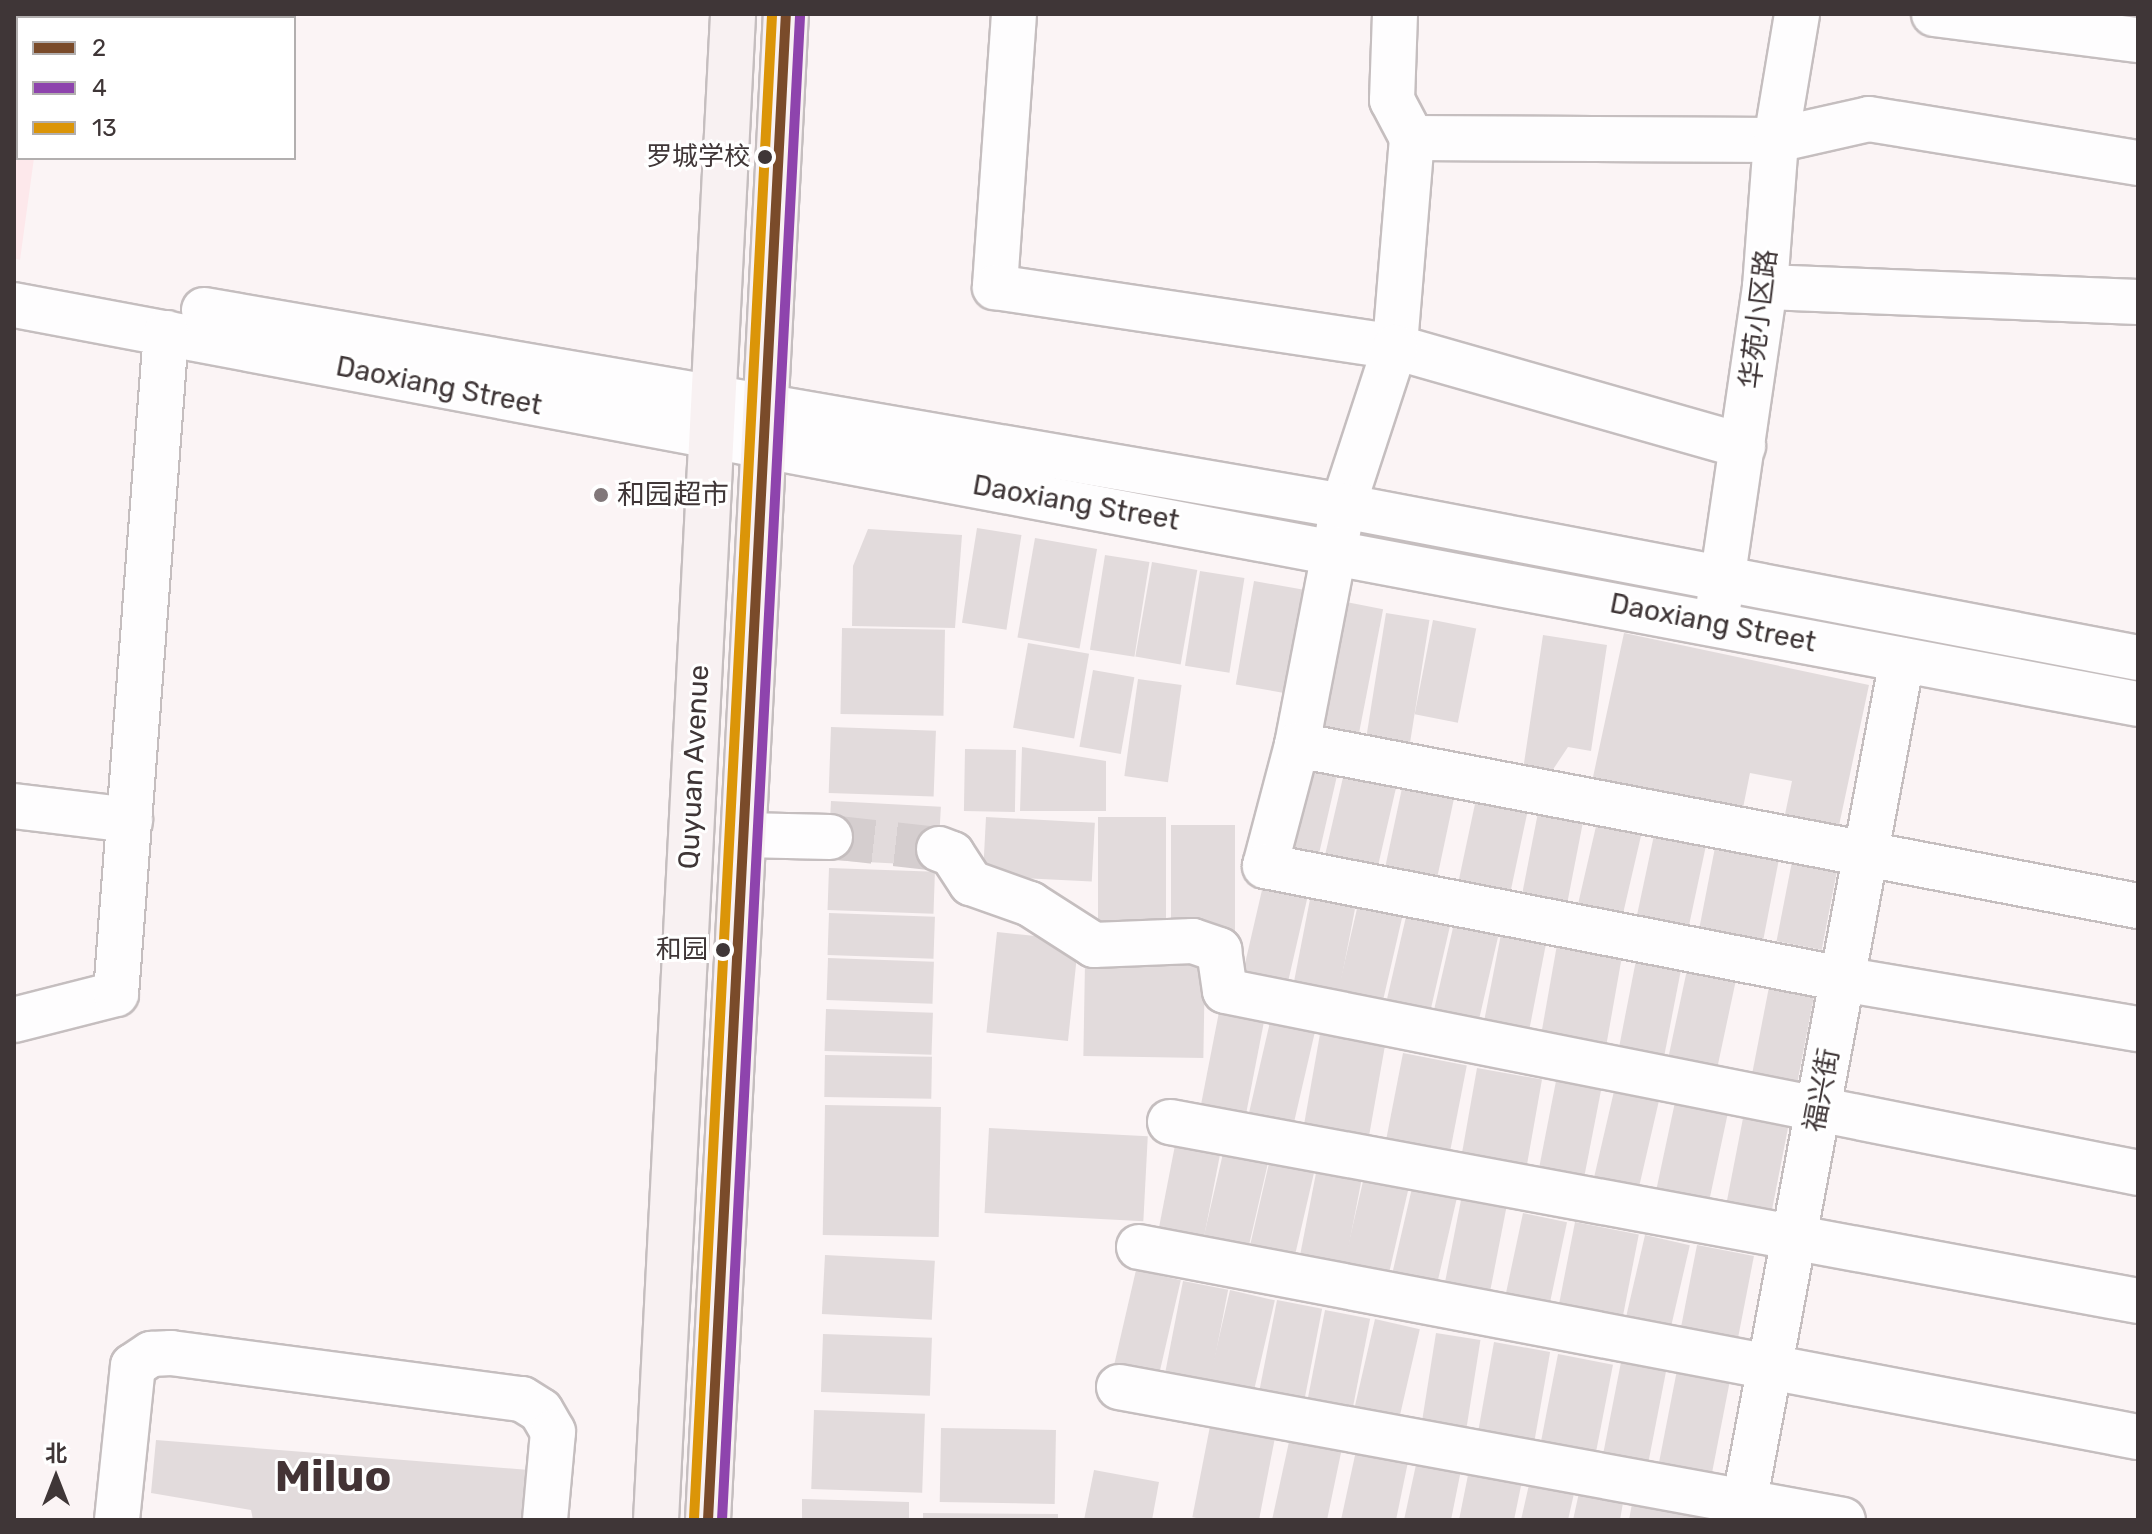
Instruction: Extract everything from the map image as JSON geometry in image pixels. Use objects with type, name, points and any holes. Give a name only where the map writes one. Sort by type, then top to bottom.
[{"type":"main road","name":"Quyuan Avenue","points":[[656,1520],[733,14]]},
{"type":"main road","name":"Quyuan Avenue","points":[[708,1520],[786,14]]},
{"type":"street","points":[[1014,14],[995,287],[1395,347],[1743,446]]},
{"type":"street","points":[[1395,14],[1392,100],[1412,138],[1395,347],[1343,506],[1297,745],[1265,866],[1842,979],[2138,1029]]},
{"type":"street","name":"华苑小区路","points":[[1715,623],[1765,287],[1776,140],[1797,14]]},
{"type":"street","points":[[1934,14],[2138,40]]},
{"type":"street","points":[[1412,138],[1776,140],[1869,119],[2138,163]]},
{"type":"street","points":[[14,275],[711,418]]},
{"type":"street","points":[[1765,287],[2138,302]]},
{"type":"street","name":"Daoxiang Street","points":[[14,305],[166,333],[711,418],[1334,551],[2138,704]]},
{"type":"street","points":[[14,1020],[116,994],[166,333]]},
{"type":"street","points":[[764,428],[1343,506],[2138,658]]},
{"type":"street","name":"福兴街","points":[[1743,1511],[1902,660]]},
{"type":"street","points":[[1297,745],[2138,906]]},
{"type":"street","points":[[14,806],[130,820]]},
{"type":"street","points":[[744,835],[830,837]]},
{"type":"street","points":[[939,849],[952,854],[971,883],[1030,904],[1094,945],[1193,941],[1219,950],[1225,991],[2138,1173]]},
{"type":"street","points":[[1170,1122],[2138,1301]]},
{"type":"street","points":[[1139,1247],[1770,1370],[2138,1437]]},
{"type":"street","points":[[117,1520],[133,1366],[151,1354],[171,1353],[522,1399],[541,1411],[553,1432],[545,1520]]},
{"type":"street","points":[[1119,1387],[1743,1511],[1843,1520]]},
{"type":"shaded area","points":[[14,14],[193,14],[16,16],[16,160],[34,160],[20,260],[14,258]]},
{"type":"building","points":[[977,528],[1021,535],[1006,630],[962,623]]},
{"type":"building","points":[[868,529],[962,535],[955,628],[852,626],[853,566]]},
{"type":"building","points":[[1035,538],[1097,549],[1080,648],[1017,637]]},
{"type":"building","points":[[1105,555],[1149,562],[1134,657],[1090,650]]},
{"type":"building","points":[[1152,562],[1197,570],[1181,665],[1135,657]]},
{"type":"building","points":[[1200,571],[1244,578],[1229,673],[1185,666]]},
{"type":"building","points":[[1254,581],[1308,591],[1290,694],[1236,684]]},
{"type":"building","points":[[1336,600],[1383,609],[1356,750],[1309,740]]},
{"type":"building","points":[[1386,613],[1429,620],[1407,759],[1364,752]]},
{"type":"building","points":[[1433,620],[1476,628],[1458,723],[1415,714]]},
{"type":"building","points":[[842,628],[945,630],[943,716],[840,714]]},
{"type":"building","points":[[1624,633],[1869,685],[1837,835],[1783,824],[1792,781],[1750,773],[1743,808],[1653,789],[1650,803],[1590,791]]},
{"type":"building","points":[[1543,635],[1607,645],[1591,751],[1568,747],[1550,774],[1523,770]]},
{"type":"building","points":[[1028,643],[1089,654],[1074,738],[1013,728]]},
{"type":"building","points":[[1093,670],[1134,677],[1121,754],[1079,747]]},
{"type":"building","points":[[1138,679],[1182,685],[1168,782],[1124,776]]},
{"type":"building","points":[[831,727],[936,731],[934,797],[829,793]]},
{"type":"building","points":[[1022,747],[1106,761],[1106,811],[1020,811]]},
{"type":"building","points":[[965,749],[1016,750],[1015,812],[964,811]]},
{"type":"building","points":[[1293,762],[1338,772],[1316,867],[1271,857]]},
{"type":"building","points":[[1344,773],[1397,785],[1375,880],[1322,868]]},
{"type":"building","points":[[1405,774],[1457,785],[1437,880],[1385,869]]},
{"type":"building","points":[[1479,785],[1531,796],[1511,891],[1459,880]]},
{"type":"building","points":[[1541,797],[1586,806],[1568,901],[1522,892]]},
{"type":"building","points":[[831,801],[941,807],[938,866],[828,860]]},
{"type":"building","points":[[1600,809],[1645,819],[1623,914],[1578,904]]},
{"type":"building","points":[[986,817],[1095,823],[1092,882],[983,876]]},
{"type":"building","points":[[1098,817],[1166,817],[1166,931],[1098,931]]},
{"type":"building","points":[[1657,821],[1709,832],[1689,927],[1637,916]]},
{"type":"building","points":[[1171,825],[1235,825],[1235,931],[1171,931]]},
{"type":"building","points":[[1718,832],[1782,844],[1763,942],[1699,929]]},
{"type":"building","points":[[1795,846],[1840,855],[1822,950],[1776,941]]},
{"type":"building","points":[[829,868],[935,872],[933,914],[828,910]]},
{"type":"building","points":[[1265,877],[1310,887],[1288,982],[1243,972]]},
{"type":"building","points":[[1312,889],[1357,898],[1339,993],[1293,984]]},
{"type":"building","points":[[1359,900],[1404,910],[1382,1006],[1337,995]]},
{"type":"building","points":[[1408,908],[1452,918],[1430,1014],[1386,1003]]},
{"type":"building","points":[[829,913],[935,917],[933,959],[828,955]]},
{"type":"building","points":[[1455,919],[1500,929],[1478,1025],[1433,1014]]},
{"type":"building","points":[[1502,929],[1547,938],[1529,1032],[1484,1023]]},
{"type":"building","points":[[997,932],[1079,941],[1068,1041],[986,1032]]},
{"type":"building","points":[[1558,939],[1623,950],[1606,1047],[1541,1036]]},
{"type":"building","points":[[1637,955],[1682,964],[1664,1058],[1619,1049]]},
{"type":"building","points":[[828,958],[934,962],[932,1004],[827,1000]]},
{"type":"building","points":[[1085,962],[1205,964],[1203,1058],[1083,1056]]},
{"type":"building","points":[[1688,965],[1737,975],[1717,1070],[1668,1060]]},
{"type":"building","points":[[1769,987],[1814,996],[1796,1091],[1750,1082]]},
{"type":"building","points":[[826,1009],[933,1013],[931,1055],[825,1051]]},
{"type":"building","points":[[1219,1012],[1264,1021],[1246,1116],[1200,1107]]},
{"type":"building","points":[[1270,1022],[1315,1032],[1293,1127],[1248,1117]]},
{"type":"building","points":[[1320,1034],[1385,1045],[1368,1142],[1303,1131]]},
{"type":"building","points":[[1403,1053],[1467,1065],[1448,1162],[1384,1149]]},
{"type":"building","points":[[825,1055],[932,1057],[931,1099],[824,1097]]},
{"type":"building","points":[[1477,1068],[1542,1079],[1525,1176],[1460,1165]]},
{"type":"building","points":[[1556,1081],[1601,1090],[1583,1185],[1537,1176]]},
{"type":"building","points":[[1614,1091],[1659,1101],[1637,1197],[1592,1186]]},
{"type":"building","points":[[1675,1102],[1728,1113],[1707,1209],[1655,1198]]},
{"type":"building","points":[[825,1105],[941,1107],[939,1237],[823,1235]]},
{"type":"building","points":[[1744,1113],[1789,1122],[1771,1217],[1725,1208]]},
{"type":"building","points":[[989,1128],[1148,1136],[1143,1221],[985,1213]]},
{"type":"building","points":[[1176,1140],[1221,1149],[1203,1244],[1157,1235]]},
{"type":"building","points":[[1224,1149],[1269,1159],[1247,1255],[1202,1244]]},
{"type":"building","points":[[1270,1159],[1315,1169],[1293,1265],[1248,1254]]},
{"type":"building","points":[[1317,1168],[1362,1177],[1344,1272],[1298,1263]]},
{"type":"building","points":[[1364,1177],[1409,1187],[1387,1282],[1342,1272]]},
{"type":"building","points":[[1412,1188],[1457,1198],[1435,1293],[1390,1283]]},
{"type":"building","points":[[1461,1200],[1506,1209],[1488,1304],[1442,1295]]},
{"type":"building","points":[[1523,1213],[1567,1222],[1547,1317],[1503,1308]]},
{"type":"building","points":[[1575,1222],[1639,1234],[1620,1331],[1556,1318]]},
{"type":"building","points":[[1645,1235],[1690,1245],[1668,1340],[1623,1330]]},
{"type":"building","points":[[1697,1245],[1754,1256],[1735,1351],[1678,1340]]},
{"type":"building","points":[[825,1255],[935,1261],[932,1320],[822,1314]]},
{"type":"building","points":[[1136,1270],[1181,1280],[1159,1376],[1114,1365]]},
{"type":"building","points":[[1183,1281],[1228,1290],[1210,1385],[1164,1376]]},
{"type":"building","points":[[1230,1290],[1275,1300],[1253,1395],[1208,1385]]},
{"type":"building","points":[[1277,1300],[1322,1309],[1304,1404],[1258,1395]]},
{"type":"building","points":[[1325,1310],[1370,1319],[1352,1413],[1307,1404]]},
{"type":"building","points":[[1375,1319],[1420,1329],[1398,1425],[1353,1414]]},
{"type":"building","points":[[1436,1333],[1480,1340],[1465,1437],[1421,1430]]},
{"type":"building","points":[[823,1334],[932,1338],[930,1396],[821,1392]]},
{"type":"building","points":[[1494,1342],[1550,1352],[1534,1443],[1478,1433]]},
{"type":"building","points":[[1558,1354],[1613,1365],[1595,1458],[1540,1447]]},
{"type":"building","points":[[1621,1362],[1666,1371],[1648,1466],[1602,1457]]},
{"type":"building","points":[[1677,1370],[1730,1380],[1712,1475],[1659,1464]]},
{"type":"building","points":[[814,1410],[925,1414],[922,1493],[811,1489]]},
{"type":"building","points":[[1211,1421],[1276,1434],[1259,1520],[1192,1517]]},
{"type":"building","points":[[941,1428],[1056,1430],[1055,1504],[940,1502]]},
{"type":"building","points":[[1290,1437],[1342,1448],[1327,1520],[1272,1520]]},
{"type":"building","points":[[156,1440],[529,1470],[526,1520],[253,1520],[251,1510],[151,1493]]},
{"type":"building","points":[[1357,1446],[1409,1457],[1396,1520],[1341,1520]]},
{"type":"building","points":[[1417,1460],[1461,1470],[1451,1520],[1404,1520]]},
{"type":"building","points":[[1094,1470],[1159,1482],[1152,1520],[1084,1520]]},
{"type":"building","points":[[1469,1470],[1522,1481],[1514,1520],[1459,1520]]},
{"type":"building","points":[[1530,1480],[1575,1489],[1568,1520],[1521,1520]]},
{"type":"building","points":[[1580,1488],[1624,1497],[1620,1520],[1573,1520]]},
{"type":"building","points":[[1633,1498],[1698,1510],[1696,1520],[1629,1520]]},
{"type":"building","points":[[802,1499],[909,1502],[909,1520],[802,1520]]},
{"type":"building","points":[[923,1513],[1058,1514],[1058,1520],[923,1520]]},
{"type":"tunnel","points":[[830,837],[939,849]]},
{"type":"transit line","name":"13","points":[[694,1519],[772,14]]},
{"type":"transit line","name":"2","points":[[708,1520],[786,14]]},
{"type":"transit line","name":"4","points":[[722,1520],[800,15]]},
{"type":"place","name":"罗城学校","points":[[765,157]]},
{"type":"place","name":"和园超市","points":[[601,495]]},
{"type":"place","name":"和园","points":[[723,950]]},
{"type":"district","name":"Miluo","points":[[333,1476]]}]
